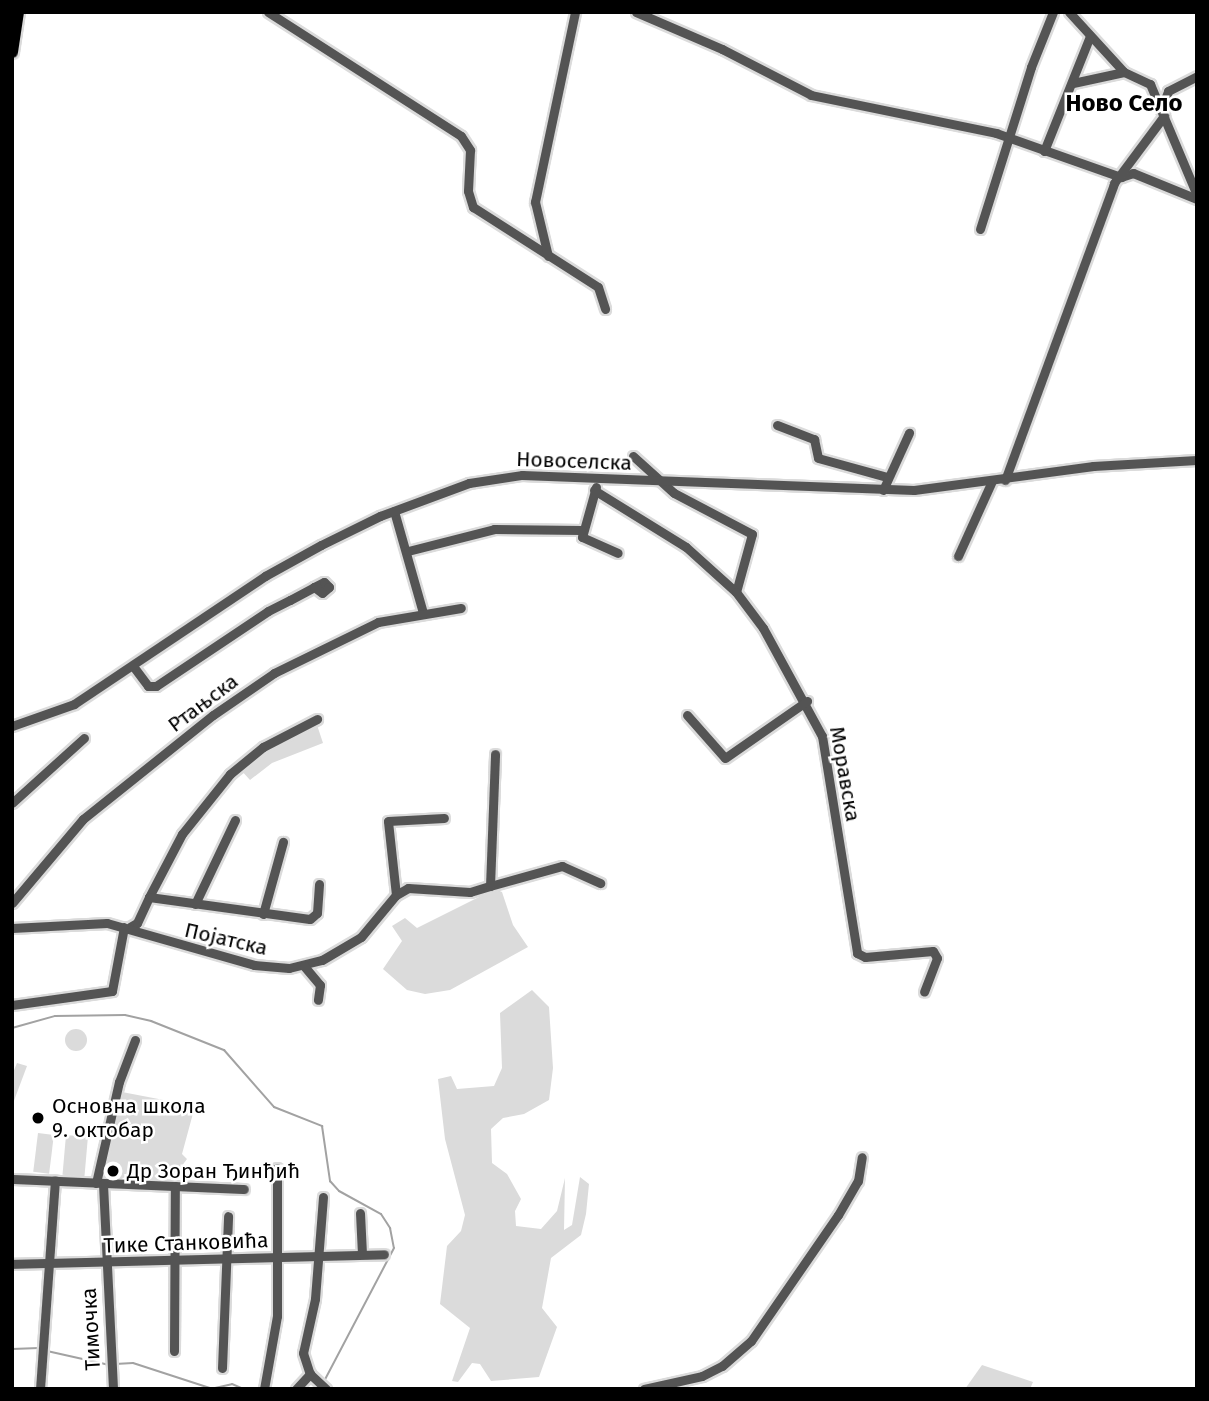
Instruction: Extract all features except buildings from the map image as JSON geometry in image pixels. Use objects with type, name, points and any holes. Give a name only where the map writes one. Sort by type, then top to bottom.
[{"type":"main road","points":[[12,52],[18,12]]},
{"type":"street","points":[[268,12],[461,136],[470,150],[468,191],[472,207],[598,287],[605,309]]},
{"type":"street","points":[[548,256],[534,202],[575,12]]},
{"type":"street","points":[[636,12],[722,48],[811,94],[996,133],[1121,177],[1133,173],[1197,197]]},
{"type":"street","points":[[980,229],[1011,138],[1031,67],[1054,12]]},
{"type":"street","points":[[1069,12],[1124,72],[1150,84],[1197,197]]},
{"type":"street","points":[[1044,151],[1090,36]]},
{"type":"street","points":[[1073,83],[1124,72]]},
{"type":"street","points":[[1005,480],[1101,213],[1163,111],[1168,91],[1197,76]]},
{"type":"street","points":[[777,425],[814,439],[818,458],[887,477]]},
{"type":"street","points":[[883,490],[909,433]]},
{"type":"street","points":[[633,456],[695,506],[752,534],[736,592]]},
{"type":"street","name":"Новоселска","points":[[12,726],[74,704],[281,566],[394,511],[494,478],[596,485],[661,481],[883,490],[1005,480],[1093,466],[1197,460]]},
{"type":"street","points":[[958,556],[992,481]]},
{"type":"street","points":[[596,485],[581,530],[584,540],[618,553]]},
{"type":"street","name":"Моравска","points":[[596,485],[686,547],[736,592],[807,701],[822,736],[857,953],[865,957],[933,951],[937,958],[924,992]]},
{"type":"street","points":[[394,511],[408,551],[423,613]]},
{"type":"street","points":[[408,551],[494,529],[581,530]]},
{"type":"street","points":[[133,666],[148,686],[156,686],[268,611],[314,587]]},
{"type":"street","name":"Ртањска","points":[[12,903],[69,832],[213,715],[325,645],[378,622],[461,608]]},
{"type":"street","points":[[687,715],[725,758],[807,701]]},
{"type":"street","points":[[12,1005],[109,993],[116,978],[127,927],[137,923],[182,834],[230,774],[264,747],[317,719]]},
{"type":"street","points":[[12,803],[84,738]]},
{"type":"street","points":[[489,887],[495,754]]},
{"type":"street","points":[[444,818],[387,821],[396,895],[419,887],[470,892],[562,866],[600,883]]},
{"type":"street","points":[[195,904],[234,820]]},
{"type":"street","points":[[263,914],[283,842]]},
{"type":"street","points":[[149,897],[263,914],[313,918],[318,884]]},
{"type":"street","name":"Појатска","points":[[12,928],[89,922],[127,927],[160,941],[254,965],[304,966],[354,942],[396,895]]},
{"type":"street","points":[[304,966],[320,985],[318,1000]]},
{"type":"street","name":"Тимочка","points":[[113,1389],[109,1365],[100,1184],[119,1082],[135,1040]]},
{"type":"street","points":[[644,1389],[702,1376],[722,1366],[751,1341],[838,1215],[858,1181],[862,1157]]},
{"type":"street","points":[[264,1389],[274,1343],[280,1256],[277,1168]]},
{"type":"street","points":[[12,1179],[244,1189]]},
{"type":"street","points":[[40,1389],[55,1181]]},
{"type":"street","points":[[174,1351],[175,1186]]},
{"type":"street","points":[[323,1197],[320,1255],[303,1342],[303,1357],[313,1377],[325,1388]]},
{"type":"street","points":[[360,1213],[362,1254]]},
{"type":"street","points":[[222,1368],[229,1258],[228,1216]]},
{"type":"street","name":"Тике Станковића","points":[[12,1264],[49,1266],[384,1254]]},
{"type":"street","points":[[296,1389],[313,1377]]},
{"type":"shaded area","points":[[317,725],[323,743],[272,763],[250,780],[240,769],[264,749]]},
{"type":"shaded area","points":[[495,889],[502,892],[513,925],[528,947],[450,990],[425,994],[407,990],[383,969],[402,941],[392,926],[405,918],[417,928]]},
{"type":"shaded area","points":[[532,990],[549,1007],[553,1068],[549,1100],[524,1114],[503,1118],[491,1129],[492,1163],[507,1174],[521,1199],[515,1211],[516,1226],[541,1229],[557,1211],[565,1178],[564,1230],[572,1225],[580,1177],[589,1184],[586,1214],[581,1235],[551,1258],[542,1308],[557,1327],[539,1377],[491,1381],[480,1364],[472,1363],[458,1382],[452,1381],[470,1328],[440,1304],[447,1246],[461,1231],[465,1215],[445,1139],[438,1079],[451,1076],[457,1089],[494,1086],[502,1068],[500,1013]]},
{"type":"shaded area","points":[[76,1029],[84,1032],[87,1040],[84,1048],[76,1051],[68,1048],[65,1040],[68,1032]]},
{"type":"shaded area","points":[[17,1063],[27,1066],[12,1106],[12,1075]]},
{"type":"shaded area","points":[[122,1092],[195,1106],[182,1154],[187,1159],[178,1171],[153,1182],[105,1180],[101,1173]]},
{"type":"shaded area","points":[[38,1133],[54,1135],[49,1174],[33,1172]]},
{"type":"shaded area","points":[[66,1135],[88,1137],[84,1177],[63,1175]]},
{"type":"shaded area","points":[[982,1365],[1033,1382],[1030,1389],[965,1389]]},
{"type":"waterway","points":[[12,1028],[55,1016],[125,1015],[151,1021],[224,1050],[274,1107],[322,1126],[330,1181],[339,1191],[381,1214],[390,1228],[394,1248],[323,1383]]},
{"type":"waterway","points":[[12,1349],[39,1348]]},
{"type":"waterway","points":[[47,1351],[109,1365]]},
{"type":"waterway","points":[[115,1364],[133,1363],[213,1389]]},
{"type":"waterway","points":[[215,1388],[232,1384],[244,1389]]},
{"type":"place","name":"Основна школа 9. октобар","points":[[38,1118]]},
{"type":"place","name":"Др Зоран Ђинђић","points":[[113,1171]]},
{"type":"district","name":"Ново Село","points":[[1124,104]]}]
